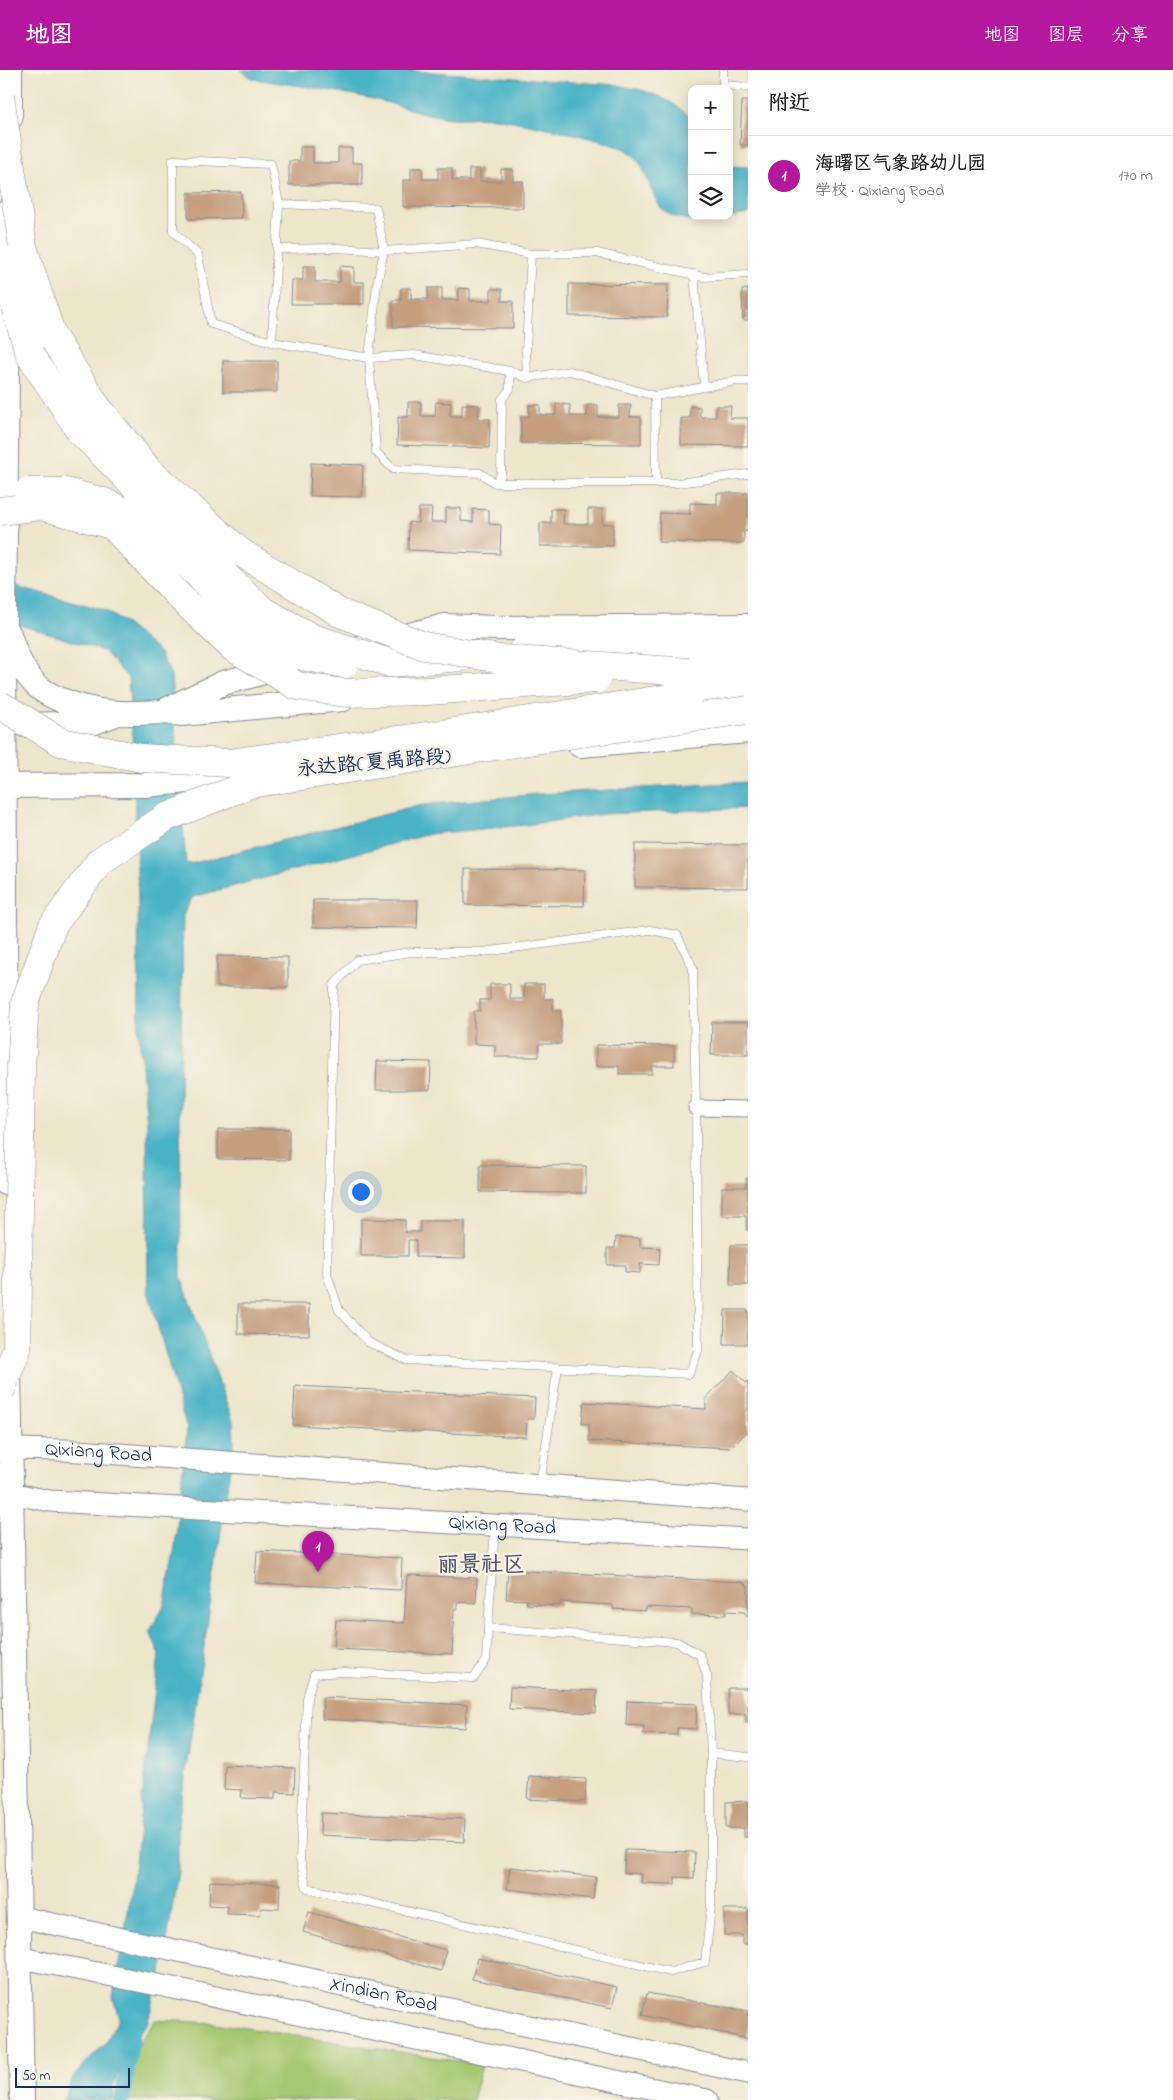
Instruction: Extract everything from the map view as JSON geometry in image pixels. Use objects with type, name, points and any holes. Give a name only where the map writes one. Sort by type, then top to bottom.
[{"type":"highway","points":[[0,96],[23,247],[52,336],[97,407],[149,471],[240,552],[340,613],[424,646],[500,659],[689,672]]},
{"type":"highway","points":[[0,258],[30,354],[87,439],[214,566],[263,611],[313,638],[390,663]]},
{"type":"highway","points":[[0,497],[28,492],[66,492],[104,502],[141,520],[203,579],[231,611],[266,642],[297,655],[353,666],[582,648],[748,645]]},
{"type":"highway","points":[[0,511],[41,506],[112,525],[179,596],[232,648],[297,686],[345,693],[427,691],[748,669]]},
{"type":"highway","points":[[2,715],[61,742],[141,758],[228,763],[441,734],[688,695],[748,690]]},
{"type":"highway","points":[[0,1392],[17,1349],[21,1067],[25,1003],[53,925],[100,861],[167,817],[250,784],[574,734],[748,710]]},
{"type":"main road","points":[[10,70],[2,715],[6,1108],[5,1491],[20,1917],[22,2093]]},
{"type":"main road","points":[[4,620],[12,646],[24,669],[36,685],[52,696],[80,705],[119,713],[173,712],[748,665]]},
{"type":"main road","points":[[173,712],[223,683],[444,626],[496,628],[748,626]]},
{"type":"main road","points":[[2,715],[92,723],[119,713]]},
{"type":"main road","name":"永达路(夏禹路段)","points":[[2,785],[145,785],[748,730]]},
{"type":"street","points":[[696,1108],[748,1109]]},
{"type":"street","name":"Qixiang Road","points":[[5,1450],[64,1450],[540,1485]]},
{"type":"street","points":[[540,1485],[748,1500]]},
{"type":"street","name":"Qixiang Road","points":[[5,1491],[50,1501],[191,1507],[495,1526],[748,1539]]},
{"type":"street","name":"Xindian Road","points":[[20,1917],[748,2073]]},
{"type":"street","name":"Xindian Road","points":[[21,1958],[178,1989],[706,2100]]},
{"type":"lane","points":[[723,70],[723,85],[748,87]]},
{"type":"lane","points":[[272,342],[279,204],[271,164],[172,160],[172,231],[198,255],[211,324],[272,342],[369,358],[414,354],[510,371],[527,378],[570,371],[655,396],[704,386],[748,381]]},
{"type":"lane","points":[[279,204],[376,208],[384,251],[377,284],[369,358],[376,452],[393,470],[480,473],[495,483],[677,483],[748,474]]},
{"type":"lane","points":[[276,249],[337,248],[384,251],[476,244],[531,254],[597,253],[704,277],[748,274]]},
{"type":"lane","points":[[527,378],[526,351],[531,254]]},
{"type":"lane","points":[[694,274],[704,386]]},
{"type":"lane","points":[[495,483],[501,475],[502,399],[510,389],[510,371]]},
{"type":"lane","points":[[655,396],[656,483]]},
{"type":"lane","points":[[650,930],[676,935],[693,968],[696,1108],[698,1351],[689,1374],[406,1360],[368,1342],[339,1310],[327,1274],[334,985],[357,960],[411,952],[483,952],[650,930]]},
{"type":"lane","points":[[540,1485],[558,1367]]},
{"type":"lane","points":[[488,1628],[676,1642],[700,1655],[707,1676],[711,1753],[711,1906],[705,1962],[671,1972],[307,1888],[300,1860],[307,1698],[314,1674],[343,1672],[474,1678],[486,1660],[488,1628],[495,1526]]},
{"type":"lane","points":[[711,1753],[748,1757]]},
{"type":"green space","points":[[155,2020],[214,2023],[482,2065],[472,2100],[120,2100],[118,2083],[122,2069]]},
{"type":"water","points":[[241,70],[402,70],[616,85],[647,92],[674,104],[688,115],[688,220],[673,216],[664,211],[658,203],[638,161],[631,153],[605,142],[558,130],[495,118],[442,117],[358,96],[253,79]]},
{"type":"water","points":[[733,166],[748,167],[748,214],[733,217]]},
{"type":"water","points":[[0,582],[105,610],[127,625],[160,653],[171,676],[186,863],[190,864],[422,805],[538,794],[748,782],[748,808],[604,814],[525,825],[429,834],[193,897],[183,914],[180,1111],[181,1277],[233,1421],[234,1442],[178,1824],[178,1871],[163,1966],[147,2024],[127,2048],[113,2086],[113,2100],[63,2100],[76,2073],[106,2042],[119,2018],[113,1997],[132,1888],[159,1654],[150,1631],[164,1605],[175,1547],[187,1429],[148,1291],[147,1124],[139,1031],[138,897],[132,728],[128,678],[104,651],[0,619]]},
{"type":"building","points":[[742,101],[748,101],[748,145],[740,145]]},
{"type":"building","points":[[300,147],[313,147],[313,163],[338,163],[338,148],[352,148],[352,163],[362,163],[362,185],[289,185],[289,161],[300,161]]},
{"type":"building","points":[[411,168],[422,168],[422,179],[438,179],[438,168],[452,168],[452,180],[469,180],[469,169],[480,169],[480,181],[501,181],[501,169],[513,169],[513,181],[523,181],[523,208],[403,207],[403,180],[411,180]]},
{"type":"building","points":[[241,192],[242,218],[188,219],[188,193]]},
{"type":"building","points":[[303,266],[315,266],[315,282],[340,282],[340,266],[354,267],[354,282],[364,282],[364,304],[291,304],[292,280],[303,280]]},
{"type":"building","points":[[569,284],[668,285],[667,317],[569,316]]},
{"type":"building","points":[[401,288],[411,288],[411,299],[428,299],[428,288],[442,288],[442,300],[458,300],[459,288],[470,289],[470,301],[491,301],[491,289],[502,289],[502,301],[513,301],[513,328],[393,327],[393,300],[401,300]]},
{"type":"building","points":[[748,289],[748,320],[743,320],[742,290]]},
{"type":"building","points":[[223,361],[277,361],[277,392],[223,392]]},
{"type":"building","points":[[408,402],[421,402],[421,416],[435,416],[436,402],[451,403],[450,416],[462,416],[462,404],[479,405],[478,419],[490,419],[489,448],[397,445],[398,417],[408,417]]},
{"type":"building","points":[[556,404],[570,405],[570,416],[587,416],[587,405],[598,405],[598,417],[619,417],[619,405],[631,405],[630,417],[641,417],[641,444],[521,443],[521,416],[529,416],[529,405],[540,405],[540,415],[556,415]]},
{"type":"building","points":[[690,406],[700,407],[700,417],[716,417],[716,406],[731,406],[730,418],[748,418],[748,446],[681,445],[681,418],[690,418]]},
{"type":"building","points":[[311,463],[363,465],[362,497],[310,496]]},
{"type":"building","points":[[717,493],[748,493],[748,531],[744,531],[744,543],[659,542],[660,513],[690,514],[690,503],[717,504]]},
{"type":"building","points":[[419,508],[432,508],[431,522],[446,522],[446,508],[461,508],[461,521],[473,522],[473,509],[489,510],[489,524],[501,525],[500,554],[408,550],[409,522],[418,523]]},
{"type":"building","points":[[551,509],[564,509],[563,524],[588,524],[588,509],[602,509],[602,524],[613,524],[613,546],[540,546],[540,523],[551,523]]},
{"type":"building","points":[[635,844],[748,845],[748,888],[635,887]]},
{"type":"building","points":[[465,869],[585,870],[584,906],[465,905]]},
{"type":"building","points":[[313,900],[418,900],[417,928],[313,927]]},
{"type":"building","points":[[217,956],[288,957],[288,987],[217,987]]},
{"type":"building","points":[[490,984],[510,984],[510,999],[524,999],[524,984],[544,984],[544,999],[553,999],[553,1011],[561,1011],[561,1044],[539,1044],[539,1057],[495,1057],[495,1045],[474,1044],[474,1011],[480,1011],[480,1000],[490,1000]]},
{"type":"building","points":[[712,1022],[748,1022],[748,1055],[711,1055]]},
{"type":"building","points":[[596,1045],[674,1046],[674,1066],[652,1066],[652,1074],[619,1074],[619,1066],[596,1066]]},
{"type":"building","points":[[377,1061],[431,1062],[430,1090],[376,1090]]},
{"type":"building","points":[[218,1129],[289,1129],[289,1160],[218,1159]]},
{"type":"building","points":[[480,1165],[586,1166],[586,1193],[480,1192]]},
{"type":"building","points":[[746,1178],[748,1178],[748,1230],[746,1230],[746,1216],[722,1216],[722,1187],[746,1187]]},
{"type":"building","points":[[361,1219],[405,1220],[405,1232],[420,1232],[420,1221],[465,1221],[465,1258],[416,1257],[416,1240],[408,1240],[408,1256],[361,1256]]},
{"type":"building","points":[[616,1237],[640,1238],[640,1247],[660,1248],[659,1265],[640,1264],[640,1273],[625,1272],[625,1265],[607,1265],[607,1248],[615,1248]]},
{"type":"building","points":[[731,1245],[748,1245],[748,1285],[730,1285]]},
{"type":"building","points":[[238,1304],[309,1304],[309,1335],[238,1334]]},
{"type":"building","points":[[725,1310],[748,1310],[748,1344],[724,1344]]},
{"type":"building","points":[[733,1370],[746,1383],[748,1381],[748,1431],[731,1448],[589,1441],[589,1424],[582,1424],[584,1402],[706,1409],[706,1398]]},
{"type":"building","points":[[295,1386],[535,1398],[534,1419],[527,1419],[526,1437],[293,1425]]},
{"type":"building","points":[[257,1551],[402,1558],[401,1590],[255,1583]]},
{"type":"building","points":[[508,1570],[743,1582],[748,1586],[748,1617],[744,1612],[726,1611],[726,1615],[692,1614],[692,1609],[646,1607],[646,1611],[613,1609],[613,1605],[560,1602],[560,1606],[526,1604],[527,1600],[506,1599]]},
{"type":"building","points":[[407,1575],[477,1578],[476,1603],[457,1602],[457,1609],[454,1609],[452,1654],[334,1649],[336,1620],[404,1623]]},
{"type":"building","points":[[510,1687],[597,1691],[596,1713],[509,1709]]},
{"type":"building","points":[[728,1688],[748,1688],[748,1723],[746,1723],[746,1714],[728,1714]]},
{"type":"building","points":[[323,1697],[467,1705],[465,1728],[322,1719]]},
{"type":"building","points":[[627,1701],[697,1704],[696,1729],[677,1728],[677,1735],[643,1734],[644,1726],[626,1725]]},
{"type":"building","points":[[225,1765],[295,1768],[294,1793],[275,1792],[275,1799],[241,1798],[242,1790],[224,1789]]},
{"type":"building","points":[[529,1776],[586,1779],[585,1802],[527,1799]]},
{"type":"building","points":[[748,1801],[748,1837],[744,1837],[744,1828],[726,1828],[726,1802]]},
{"type":"building","points":[[321,1813],[465,1819],[464,1842],[320,1835]]},
{"type":"building","points":[[625,1850],[695,1852],[694,1878],[675,1877],[675,1884],[641,1883],[642,1874],[624,1873]]},
{"type":"building","points":[[510,1867],[596,1877],[593,1899],[507,1889]]},
{"type":"building","points":[[210,1881],[280,1884],[279,1909],[261,1908],[260,1915],[227,1914],[227,1906],[209,1905]]},
{"type":"building","points":[[724,1909],[748,1909],[748,1944],[742,1944],[742,1935],[724,1935]]},
{"type":"building","points":[[309,1912],[446,1950],[441,1971],[303,1932]]},
{"type":"building","points":[[477,1958],[617,1987],[612,2008],[472,1979]]},
{"type":"building","points":[[647,1993],[748,2011],[748,2039],[642,2015]]},
{"type":"waterway","points":[[122,2100],[134,2023]]},
{"type":"place","name":"海曙区气象路幼儿园","points":[[318,1572]]},
{"type":"district","name":"丽景社区","points":[[481,1566]]}]
